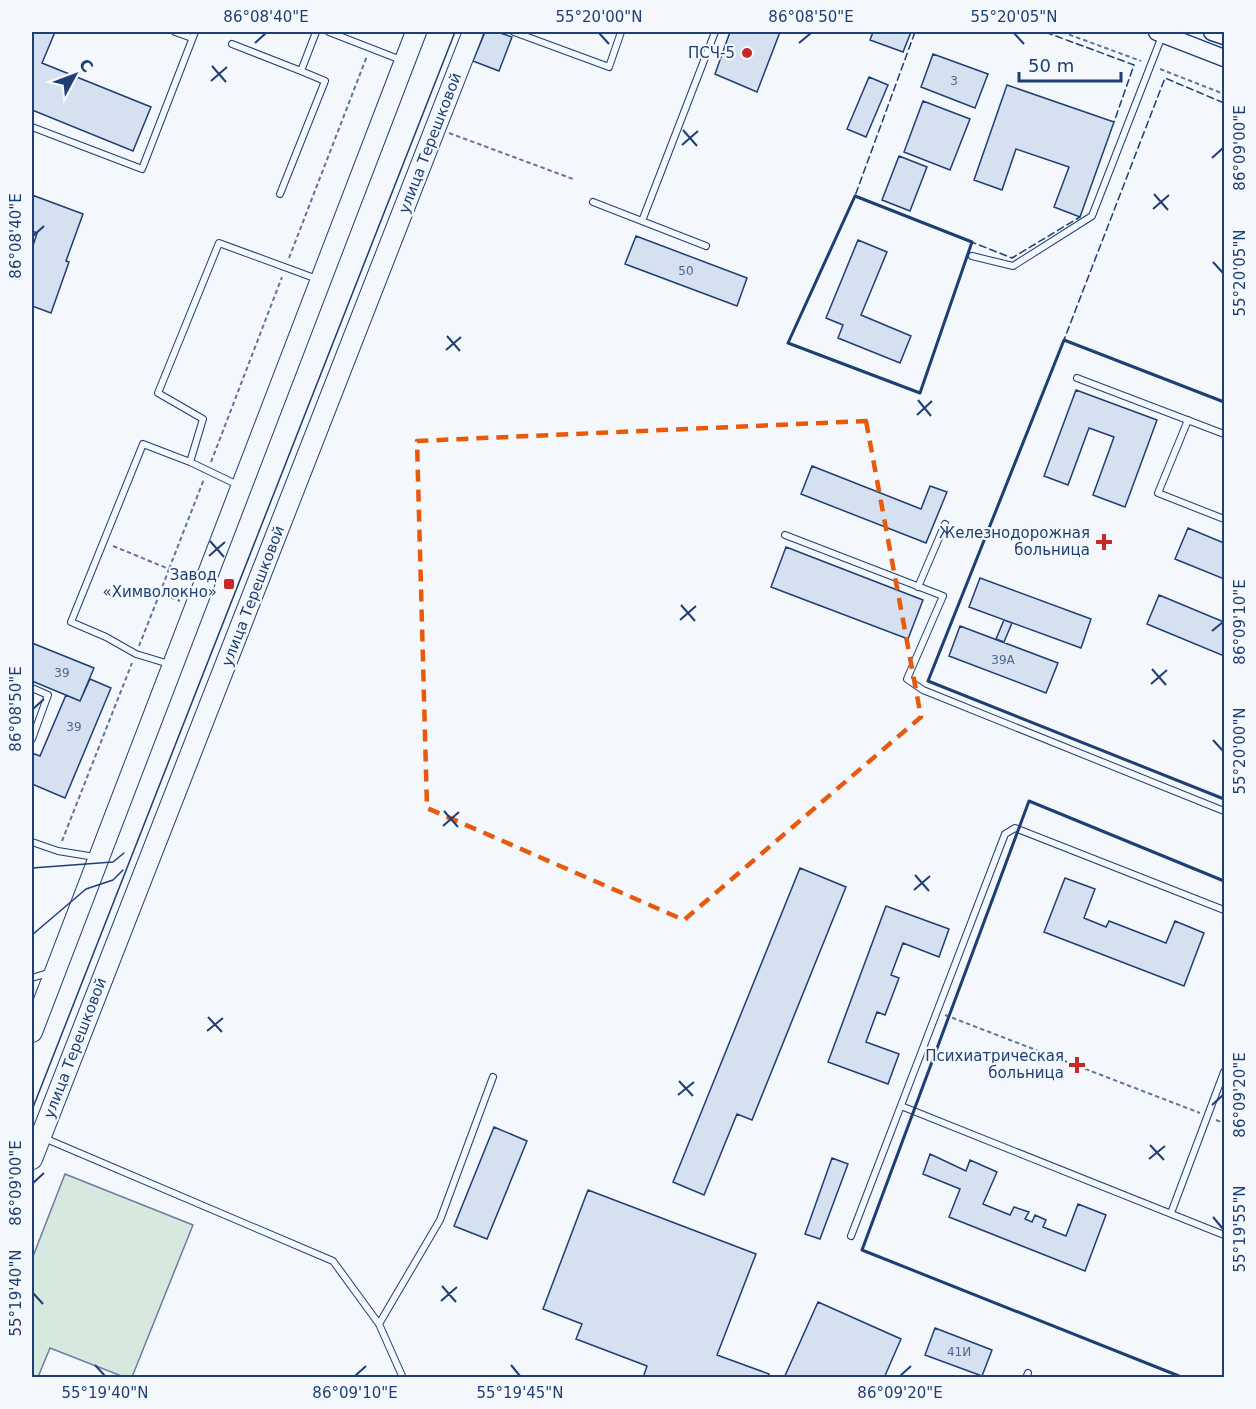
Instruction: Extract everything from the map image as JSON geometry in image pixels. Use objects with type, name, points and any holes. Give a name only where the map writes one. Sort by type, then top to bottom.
[{"type":"main road","points":[[32,1032],[416,32]]},
{"type":"main road","name":"улица Терешковой","points":[[32,1159],[36,1135],[473,32]]},
{"type":"main road","points":[[1212,32],[1224,36]]},
{"type":"main road","points":[[1160,33],[1224,58]]},
{"type":"lane","points":[[32,126],[142,169],[193,35],[175,32]]},
{"type":"lane","points":[[301,71],[316,32]]},
{"type":"lane","points":[[329,32],[405,61]]},
{"type":"lane","points":[[513,32],[609,67],[621,32]]},
{"type":"lane","points":[[642,221],[715,32]]},
{"type":"lane","points":[[972,256],[1013,266],[1092,216],[1160,33]]},
{"type":"lane","points":[[232,44],[326,81],[280,194]]},
{"type":"lane","points":[[593,202],[706,246]]},
{"type":"lane","points":[[190,462],[202,419],[158,393],[219,243],[320,281]]},
{"type":"lane","points":[[1077,378],[1224,434]]},
{"type":"lane","points":[[1188,420],[1158,493],[1224,519]]},
{"type":"lane","points":[[172,665],[136,654],[106,637],[71,622],[143,444],[190,462],[241,486]]},
{"type":"lane","points":[[918,586],[945,524]]},
{"type":"lane","points":[[785,535],[943,596],[907,679],[923,690],[1224,811]]},
{"type":"lane","points":[[32,688],[48,695],[32,739]]},
{"type":"lane","points":[[851,1236],[1005,834],[1015,828],[1224,910]]},
{"type":"lane","points":[[32,842],[58,851],[99,858]]},
{"type":"lane","points":[[32,978],[55,971]]},
{"type":"lane","points":[[1170,1213],[1224,1072]]},
{"type":"lane","points":[[380,1324],[440,1220],[494,1077]]},
{"type":"lane","points":[[901,1106],[1224,1235]]},
{"type":"lane","points":[[36,1135],[333,1261],[380,1324],[404,1377]]},
{"type":"path","points":[[58,851],[371,48]]},
{"type":"path","points":[[436,128],[573,179]]},
{"type":"path","points":[[104,543],[169,569]]},
{"type":"path","points":[[160,593],[188,604]]},
{"type":"path","points":[[937,1012],[1224,1123]]},
{"type":"highlighted area","points":[[866,421],[921,717],[684,920],[427,808],[417,441]]},
{"type":"shaded area","points":[[65,1174],[193,1225],[132,1377],[124,1377],[50,1348],[38,1377],[32,1377],[32,1259]]},
{"type":"building","points":[[32,32],[55,32],[42,63],[151,107],[133,151],[32,110]]},
{"type":"building","points":[[485,32],[497,32],[512,37],[499,71],[473,61]]},
{"type":"building","name":"ПСЧ-5","points":[[730,32],[780,32],[757,92],[715,74]]},
{"type":"building","points":[[873,32],[911,32],[903,52],[870,40]]},
{"type":"building","points":[[933,54],[988,74],[975,108],[921,87]]},
{"type":"building","points":[[869,77],[888,85],[866,137],[847,129]]},
{"type":"building","points":[[1007,85],[1114,122],[1080,217],[1054,207],[1069,167],[1016,149],[1002,190],[974,180]]},
{"type":"building","points":[[923,101],[970,119],[950,170],[904,152]]},
{"type":"building","points":[[899,156],[927,167],[910,211],[882,200]]},
{"type":"building","points":[[32,195],[83,214],[51,313],[32,306],[32,249],[37,233],[32,231]]},
{"type":"building","points":[[636,236],[747,278],[737,306],[625,264]]},
{"type":"building","points":[[858,240],[887,252],[861,315],[911,336],[900,363],[838,338],[843,325],[826,318]]},
{"type":"building","points":[[1076,390],[1157,420],[1125,507],[1093,495],[1114,437],[1089,428],[1068,485],[1044,476]]},
{"type":"building","points":[[812,466],[921,509],[930,486],[947,492],[926,543],[801,494]]},
{"type":"building","points":[[1188,528],[1224,543],[1224,579],[1175,559]]},
{"type":"building","points":[[786,547],[923,600],[908,639],[771,587]]},
{"type":"building","points":[[980,578],[1091,619],[1081,648],[969,607]]},
{"type":"building","points":[[1159,595],[1224,622],[1224,656],[1147,624]]},
{"type":"building","points":[[1004,620],[1012,623],[1004,642],[996,639]]},
{"type":"building","points":[[960,626],[1058,663],[1046,693],[949,656]]},
{"type":"building","points":[[32,643],[94,668],[80,701],[32,681]]},
{"type":"building","points":[[90,679],[111,688],[65,798],[32,784],[32,753],[40,756],[66,695],[80,701]]},
{"type":"building","points":[[800,868],[846,887],[752,1120],[737,1114],[704,1195],[673,1182]]},
{"type":"building","points":[[1065,878],[1095,889],[1084,918],[1106,927],[1109,921],[1166,943],[1175,921],[1204,933],[1184,986],[1044,932]]},
{"type":"building","points":[[886,906],[949,929],[939,957],[903,943],[891,975],[899,978],[885,1015],[877,1012],[866,1042],[899,1054],[888,1084],[828,1062]]},
{"type":"building","points":[[494,1127],[527,1141],[487,1239],[454,1226]]},
{"type":"building","points":[[930,1154],[966,1171],[970,1160],[997,1172],[983,1204],[1010,1215],[1014,1207],[1029,1212],[1025,1219],[1032,1222],[1035,1215],[1046,1220],[1043,1227],[1066,1236],[1078,1204],[1106,1215],[1085,1271],[949,1217],[960,1189],[923,1174]]},
{"type":"building","points":[[832,1158],[848,1164],[820,1239],[805,1234]]},
{"type":"building","points":[[588,1190],[756,1254],[717,1355],[769,1374],[768,1378],[643,1378],[647,1366],[576,1339],[582,1324],[543,1309]]},
{"type":"building","points":[[818,1302],[901,1339],[884,1378],[784,1378]]},
{"type":"building","points":[[935,1328],[992,1350],[982,1376],[925,1355]]},
{"type":"tram line","points":[[32,1110],[455,32]]},
{"type":"tram line","points":[[32,868],[113,862],[124,853]]},
{"type":"tram line","points":[[32,935],[86,889],[113,880],[123,870]]},
{"type":"fence","points":[[915,32],[855,196],[1012,258],[1080,217]]},
{"type":"fence","points":[[1045,32],[1134,65],[1114,122]]},
{"type":"fence","points":[[1224,103],[1165,78],[1064,340],[1224,402]]},
{"type":"wall","points":[[855,196],[972,242],[920,393],[788,343],[855,196]]},
{"type":"wall","points":[[1224,402],[1064,340],[928,681],[1224,799]]},
{"type":"wall","points":[[1184,1378],[862,1250],[1029,801],[1224,881]]},
{"type":"place","name":"ПСЧ-5","points":[[747,53]]},
{"type":"place","name":"Железнодорожная больница","points":[[1104,542]]},
{"type":"place","name":"Завод «Химволокно»","points":[[229,584]]},
{"type":"place","name":"Психиатрическая больница","points":[[1077,1065]]}]
